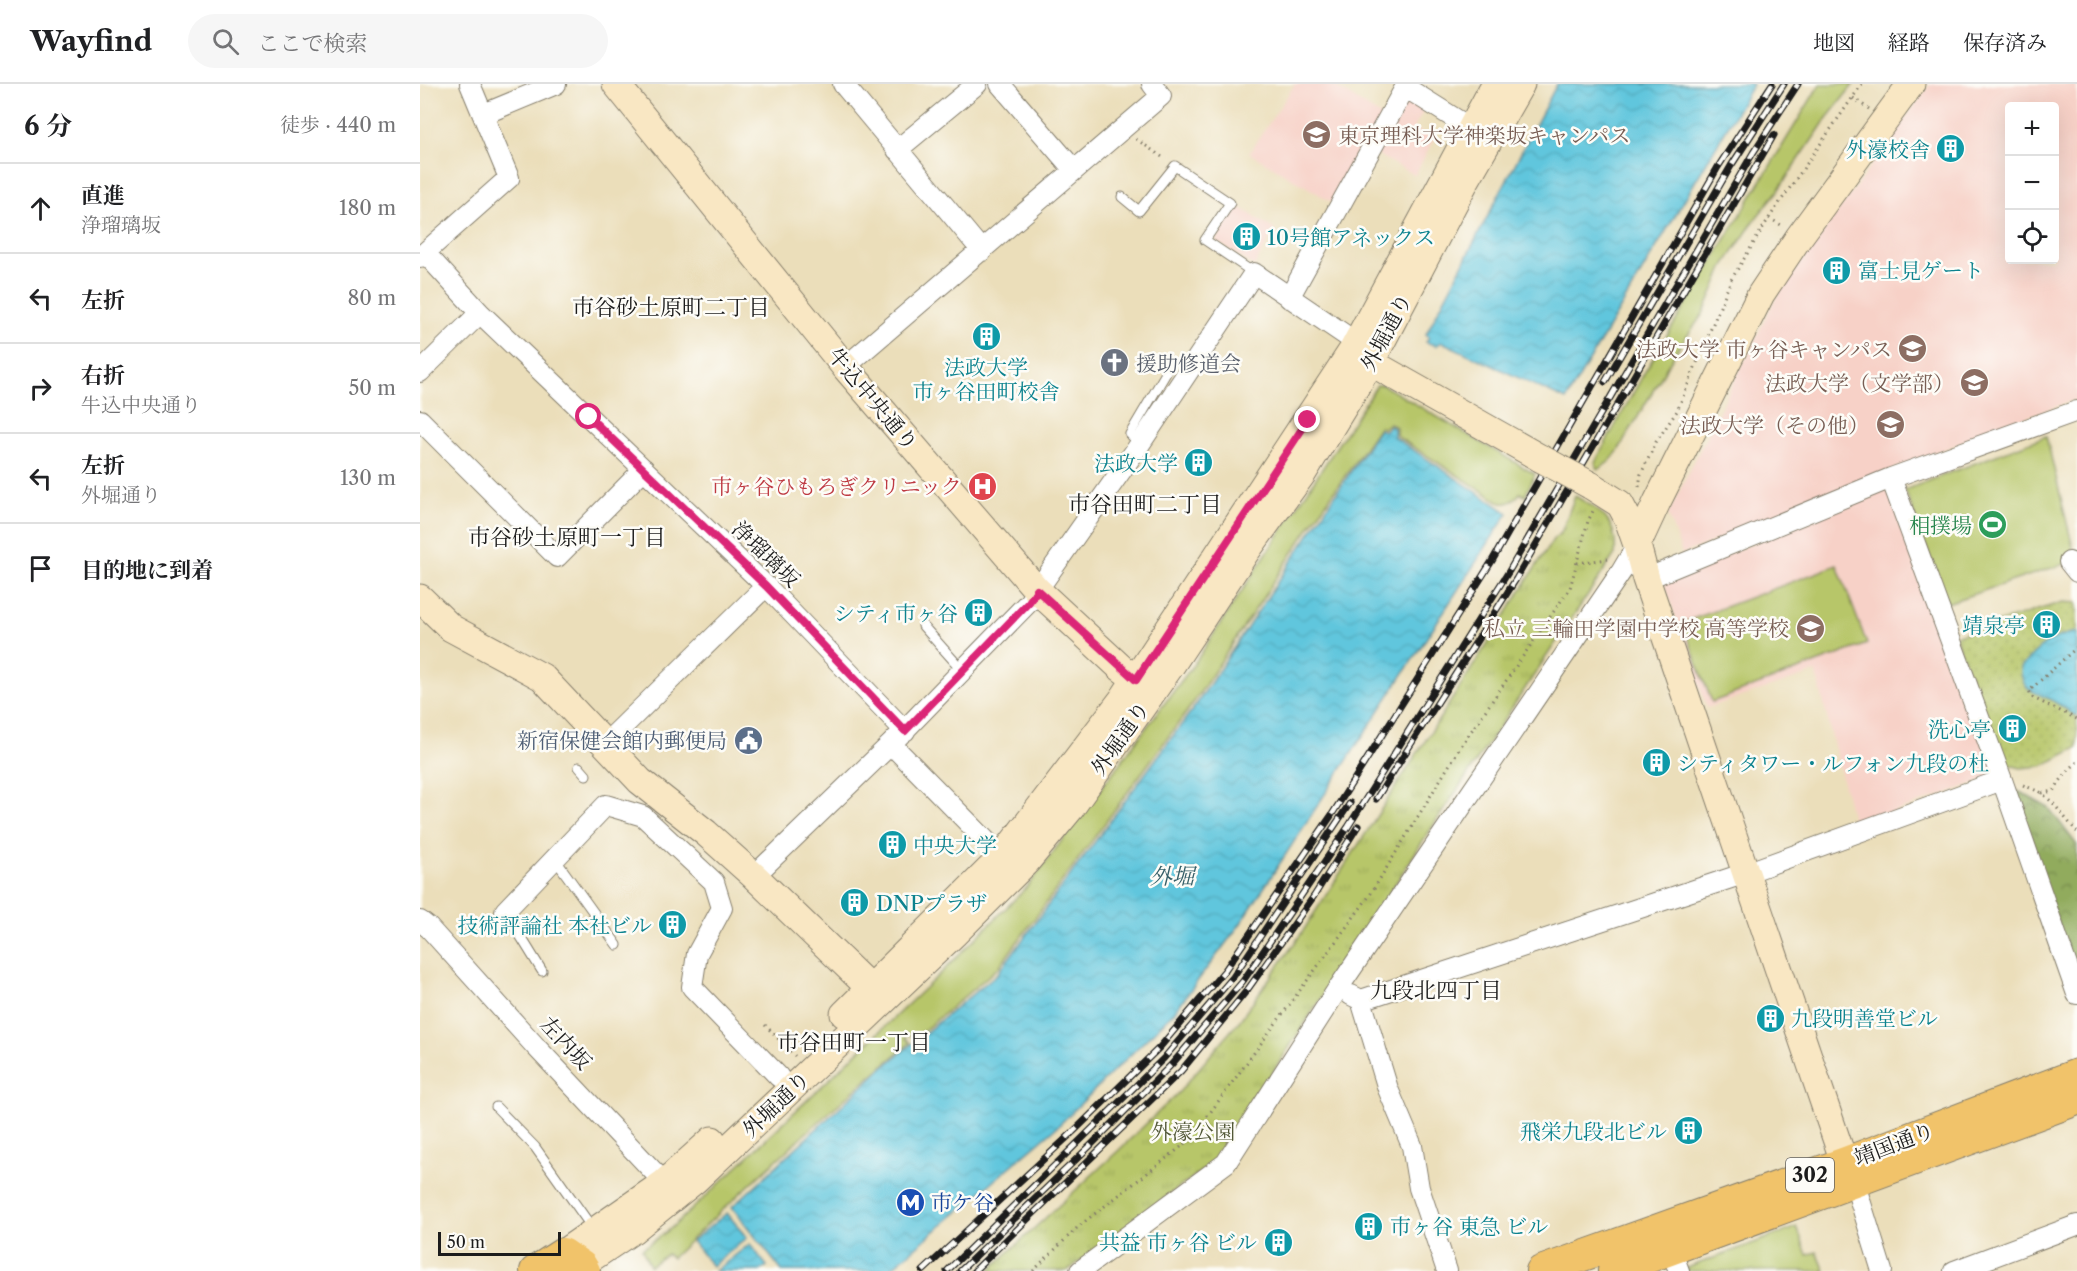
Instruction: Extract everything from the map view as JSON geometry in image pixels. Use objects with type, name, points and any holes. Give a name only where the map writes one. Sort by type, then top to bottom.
[{"type":"main road","name":"靖国通り","points":[[1613,1271],[1675,1260],[1850,1172],[2077,1074]]},
{"type":"main road","name":"靖国通り","points":[[1541,1271],[2077,1100]]},
{"type":"main road","points":[[535,1271],[573,1266]]},
{"type":"street","points":[[422,255],[509,178],[470,84]]},
{"type":"street","points":[[484,114],[556,84]]},
{"type":"street","name":"牛込中央通り","points":[[616,84],[736,223],[845,367],[1037,590],[1145,686]]},
{"type":"street","points":[[843,84],[982,251]]},
{"type":"street","points":[[897,150],[977,84]]},
{"type":"street","points":[[1000,84],[1074,171]]},
{"type":"street","points":[[845,367],[1161,96],[1152,84]]},
{"type":"street","name":"外堀通り","points":[[1360,352],[1470,128],[1495,84]]},
{"type":"street","name":"外堀通り","points":[[573,1266],[596,1232],[670,1190],[954,934],[1027,861],[1071,808],[1145,686],[1360,352],[1466,180],[1521,84]]},
{"type":"street","points":[[1080,1271],[1226,1163],[1337,990],[1621,572],[1627,552],[1761,294],[1799,237],[1911,84]]},
{"type":"street","points":[[1289,298],[1406,86],[1470,128]]},
{"type":"street","name":"浄瑠璃坂","points":[[422,255],[766,586],[1002,857]]},
{"type":"street","points":[[754,876],[898,738],[1029,602],[1140,444],[1254,273],[1360,352],[1540,458],[1593,494],[1620,504],[1628,519],[1627,552],[1646,579],[1882,1271]]},
{"type":"street","points":[[420,372],[480,313]]},
{"type":"street","points":[[1646,579],[1892,478],[2077,411]]},
{"type":"street","points":[[420,420],[557,557],[644,469]]},
{"type":"street","points":[[1892,478],[2077,994]]},
{"type":"street","points":[[606,743],[766,586]]},
{"type":"street","points":[[420,598],[451,627],[543,677],[640,781],[706,833],[754,876],[870,988]]},
{"type":"street","name":"外堀通り","points":[[573,1266],[633,1230],[789,1068],[1002,857],[1053,792],[1145,686]]},
{"type":"street","points":[[1337,990],[1361,1000],[1746,873],[2002,780]]},
{"type":"street","points":[[505,911],[606,805],[644,816],[714,882],[722,908],[697,954],[692,987],[789,1068]]},
{"type":"street","name":"左内坂","points":[[420,921],[429,928],[670,1190]]},
{"type":"street","points":[[1361,1000],[1388,1089],[1412,1146],[1419,1188],[1448,1271]]},
{"type":"street","points":[[1954,1271],[2077,1225]]},
{"type":"lane","points":[[1122,197],[1139,211],[1175,166],[1230,202],[1205,240],[1254,273]]},
{"type":"lane","points":[[1140,444],[1130,434],[1166,373]]},
{"type":"lane","points":[[923,626],[963,671]]},
{"type":"lane","points":[[579,767],[586,775]]},
{"type":"lane","points":[[555,859],[617,945]]},
{"type":"lane","points":[[505,911],[542,971]]},
{"type":"lane","points":[[496,1107],[535,1147],[596,1232]]},
{"type":"path","points":[[1853,98],[1877,114]]},
{"type":"path","points":[[1122,129],[1175,166]]},
{"type":"path","points":[[1033,1271],[1080,1226],[1190,1140],[1370,894],[1461,746],[1570,588],[1593,494]]},
{"type":"path","points":[[1577,563],[1627,552]]},
{"type":"path","points":[[2077,646],[2030,690],[2033,698],[2077,719]]},
{"type":"path","points":[[2042,794],[2053,791],[2077,762]]},
{"type":"path","points":[[2002,780],[2018,782],[2042,794],[2053,802],[2077,832]]},
{"type":"path","points":[[765,1025],[789,1068]]},
{"type":"shaded area","name":"東京理科大学神楽坂キャンパス","points":[[1295,84],[1332,84],[1382,117],[1335,204],[1249,153]]},
{"type":"shaded area","name":"法政大学 市ヶ谷キャンパス","points":[[1930,84],[2077,84],[2077,399],[2010,423],[1682,554],[1668,514],[1775,299]]},
{"type":"shaded area","name":"東京理科大学神楽坂キャンパス","points":[[1404,95],[1425,108],[1414,128],[1434,139],[1415,175],[1372,152]]},
{"type":"shaded area","name":"10号館アネックス","points":[[1238,206],[1275,230],[1254,266],[1215,241]]},
{"type":"shaded area","name":"私立 三輪田学園中学校 高等学校","points":[[1884,490],[1893,495],[1997,775],[1854,827],[1816,672],[1707,708],[1663,580]]},
{"type":"green space","points":[[1820,84],[1854,84],[1827,118],[1725,264],[1703,314],[1675,353],[1618,451],[1598,470],[1595,462],[1646,370]]},
{"type":"green space","points":[[1377,385],[1383,385],[1535,474],[1525,496],[1520,493],[1512,501],[1501,503],[1399,438],[1396,435],[1396,427],[1389,423],[1384,428],[1379,427],[1194,702],[999,967],[914,1039],[908,1034],[905,1037],[910,1043],[789,1148],[672,1258],[667,1254],[650,1266],[642,1249],[669,1230],[702,1200],[942,972],[1027,887],[1194,664]]},
{"type":"green space","name":"相撲場","points":[[2046,436],[2076,560],[1947,603],[1905,490]]},
{"type":"green space","name":"外濠公園","points":[[1575,496],[1600,512],[1611,525],[1614,533],[1615,554],[1423,841],[1216,1160],[1067,1271],[988,1271],[1180,1091],[1240,1020],[1301,934],[1554,538],[1561,533]]},
{"type":"green space","points":[[1837,565],[1867,644],[1712,702],[1682,623]]},
{"type":"green space","points":[[2063,602],[2077,603],[2077,748],[2042,766],[2021,768],[2002,763],[1955,636]]},
{"type":"green space","points":[[2011,790],[2020,792],[2049,808],[2077,845],[2077,978]]},
{"type":"green space","points":[[1797,1227],[1807,1255],[1817,1252],[1825,1271],[1685,1271],[1684,1269]]},
{"type":"water","points":[[1557,84],[1753,84],[1566,400],[1442,342],[1436,346],[1426,342],[1429,337],[1426,334]]},
{"type":"water","name":"外堀","points":[[1390,426],[1394,428],[1394,437],[1508,513],[1241,923],[1175,1011],[1058,1126],[888,1271],[782,1271],[732,1207],[879,1071],[998,973],[1198,702],[1379,429],[1384,431]]},
{"type":"water","points":[[2077,632],[2077,715],[2074,715],[2056,702],[2028,689],[2021,675],[2021,667],[2045,644],[2060,636]]},
{"type":"water","points":[[727,1213],[747,1238],[712,1266],[692,1241]]},
{"type":"water","points":[[750,1244],[767,1266],[760,1271],[715,1271]]},
{"type":"railway","points":[[923,1271],[1073,1132],[1160,1047],[1225,970],[1331,816],[1492,561],[1718,167],[1772,84]]},
{"type":"railway","points":[[1605,382],[1731,166],[1784,84]]},
{"type":"railway","points":[[960,1271],[1172,1064],[1243,981],[1348,827],[1509,571],[1753,153],[1798,84]]},
{"type":"railway","points":[[1376,799],[1516,579],[1774,135]]},
{"type":"railway","points":[[947,1271],[1164,1058],[1233,977],[1350,803]]},
{"type":"railway","points":[[974,1271],[1181,1071],[1248,989],[1314,896],[1358,826]]},
{"type":"place","name":"東京理科大学神楽坂キャンパス","points":[[1317,135]]},
{"type":"place","name":"外濠校舎","points":[[1951,149]]},
{"type":"place","name":"10号館アネックス","points":[[1246,237]]},
{"type":"place","name":"富士見ゲート","points":[[1837,270]]},
{"type":"place","name":"法政大学 市ヶ谷田町校舎","points":[[986,336]]},
{"type":"place","name":"法政大学 市ヶ谷キャンパス","points":[[1913,349]]},
{"type":"place","name":"援助修道会","points":[[1115,363]]},
{"type":"place","name":"法政大学（文学部）","points":[[1975,383]]},
{"type":"place","name":"法政大学（その他）","points":[[1890,425]]},
{"type":"place","name":"法政大学","points":[[1199,463]]},
{"type":"place","name":"市ヶ谷ひもろぎクリニック","points":[[983,486]]},
{"type":"place","name":"相撲場","points":[[1993,525]]},
{"type":"place","name":"シティ市ヶ谷","points":[[979,613]]},
{"type":"place","name":"靖泉亭","points":[[2046,625]]},
{"type":"place","name":"私立 三輪田学園中学校 高等学校","points":[[1810,628]]},
{"type":"place","name":"洗心亭","points":[[2012,729]]},
{"type":"place","name":"新宿保健会館内郵便局","points":[[748,740]]},
{"type":"place","name":"シティタワー・ルフォン九段の杜","points":[[1656,763]]},
{"type":"place","name":"中央大学","points":[[892,845]]},
{"type":"place","name":"DNPプラザ","points":[[855,903]]},
{"type":"place","name":"技術評論社 本社ビル","points":[[673,925]]},
{"type":"place","name":"九段明善堂ビル","points":[[1770,1018]]},
{"type":"place","name":"飛栄九段北ビル","points":[[1688,1131]]},
{"type":"place","name":"市ケ谷","points":[[910,1202]]},
{"type":"place","name":"市ヶ谷 東急 ビル","points":[[1369,1226]]},
{"type":"place","name":"共益 市ヶ谷 ビル","points":[[1278,1242]]},
{"type":"district","name":"市谷砂土原町二丁目","points":[[671,307]]},
{"type":"district","name":"市谷田町二丁目","points":[[1145,504]]},
{"type":"district","name":"市谷砂土原町一丁目","points":[[567,537]]},
{"type":"district","name":"九段北四丁目","points":[[1436,990]]},
{"type":"district","name":"市谷田町一丁目","points":[[854,1042]]},
{"type":"route","points":[[589,417],[766,586],[905,731],[1029,602],[1037,590],[1136,680],[1308,420]]}]
